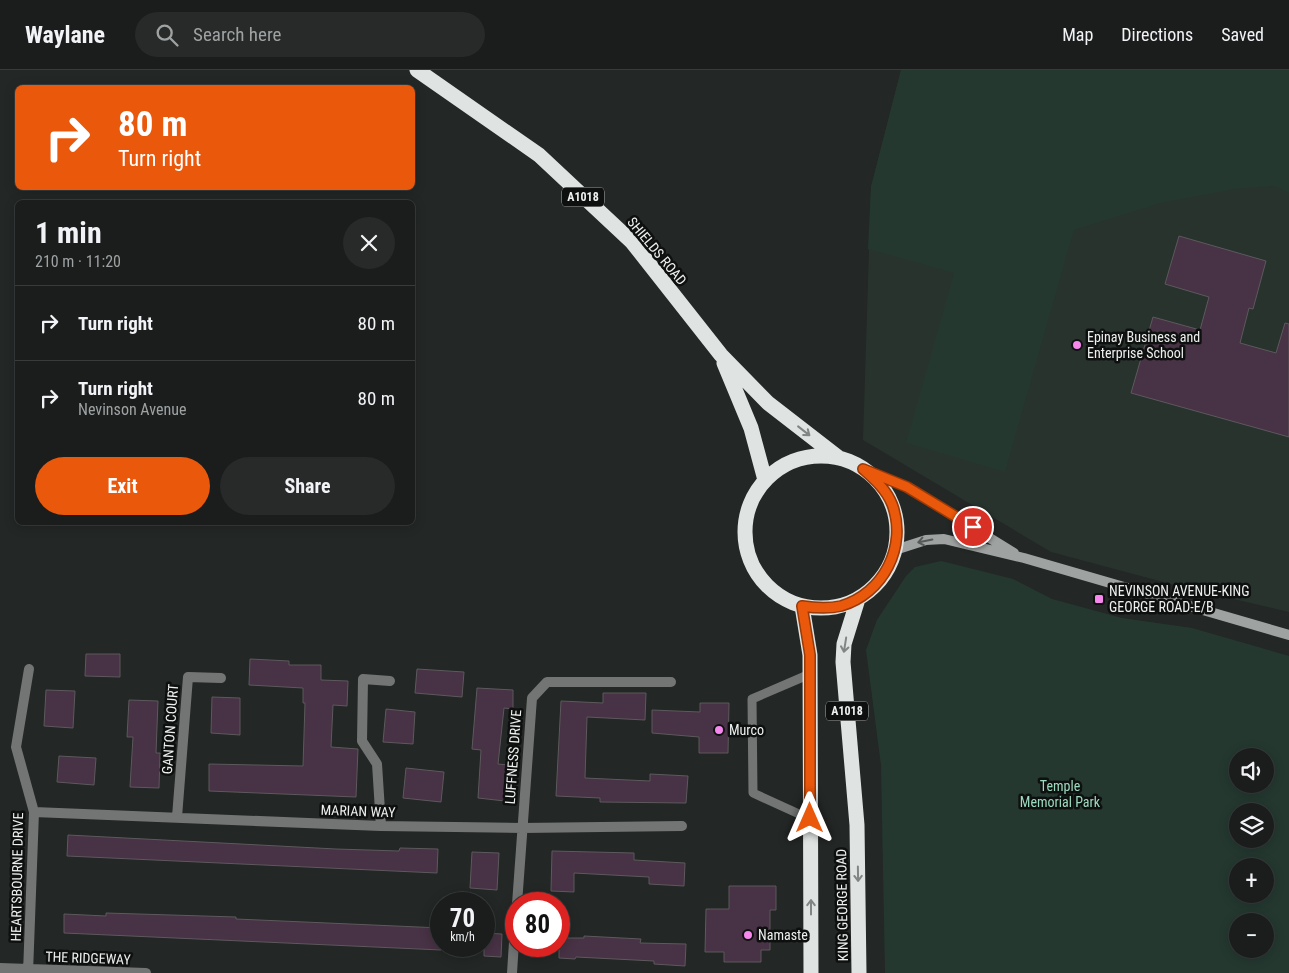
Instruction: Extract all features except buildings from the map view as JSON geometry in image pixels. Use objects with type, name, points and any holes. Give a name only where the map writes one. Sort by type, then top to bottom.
[{"type":"highway","name":"SHIELDS ROAD","points":[[417,70],[539,155],[632,242],[721,355],[768,403],[839,458]]},
{"type":"highway","name":"SHIELDS ROAD","points":[[721,355],[751,428],[765,480]]},
{"type":"highway","name":"A1018","points":[[819,456],[839,458],[863,469],[880,484],[892,504],[897,526],[895,550],[888,569],[875,586],[858,599],[840,606],[822,608],[802,606],[778,596],[759,578],[747,554],[744,528],[750,502],[765,480],[781,467],[799,459],[819,456]]},
{"type":"highway","name":"KING GEORGE ROAD","points":[[858,599],[844,644],[843,662],[857,825],[859,973]]},
{"type":"highway","name":"A1018","points":[[802,606],[810,655],[811,973]]},
{"type":"street","points":[[863,469],[907,487],[1024,558]]},
{"type":"street","points":[[895,550],[926,540],[944,539],[1024,558],[1289,635]]},
{"type":"street","name":"HEARTSBOURNE DRIVE","points":[[28,669],[16,747],[34,812],[29,971]]},
{"type":"street","name":"GANTON COURT","points":[[177,817],[188,676],[221,678]]},
{"type":"street","points":[[381,826],[377,764],[362,741],[363,679],[390,681]]},
{"type":"street","name":"LUFFNESS DRIVE","points":[[518,892],[532,698],[547,682],[671,682]]},
{"type":"street","name":"MARIAN WAY","points":[[34,812],[381,826],[522,828],[682,826]]},
{"type":"street","points":[[512,973],[513,957]]},
{"type":"street","name":"THE RIDGEWAY","points":[[0,968],[29,971],[146,973]]},
{"type":"lane","points":[[810,674],[752,700],[753,793],[810,818]]},
{"type":"shaded area","name":"Epinay Business and Enterprise School","points":[[901,70],[1289,70],[1289,612],[1182,587],[1051,552],[863,440],[871,187]]},
{"type":"green space","points":[[901,70],[1289,70],[1289,193],[1274,186],[1235,189],[1161,203],[1074,230],[1005,472],[906,443],[954,273],[868,249],[871,187]]},
{"type":"green space","name":"Temple Memorial Park","points":[[941,561],[1013,579],[1052,599],[1122,618],[1192,628],[1289,656],[1289,973],[885,973],[881,765],[866,650],[877,620],[906,576],[915,567]]},
{"type":"place","name":"Epinay Business and Enterprise School","points":[[1077,345]]},
{"type":"place","name":"NEVINSON AVENUE-KING GEORGE ROAD-E/B","points":[[1099,599]]},
{"type":"place","name":"Murco","points":[[719,730]]},
{"type":"place","name":"Namaste","points":[[748,935]]},
{"type":"route","points":[[810,818],[810,655],[802,606],[822,608],[840,606],[858,599],[875,586],[888,569],[895,550],[897,526],[892,504],[880,484],[863,469],[907,487],[973,527]]}]
